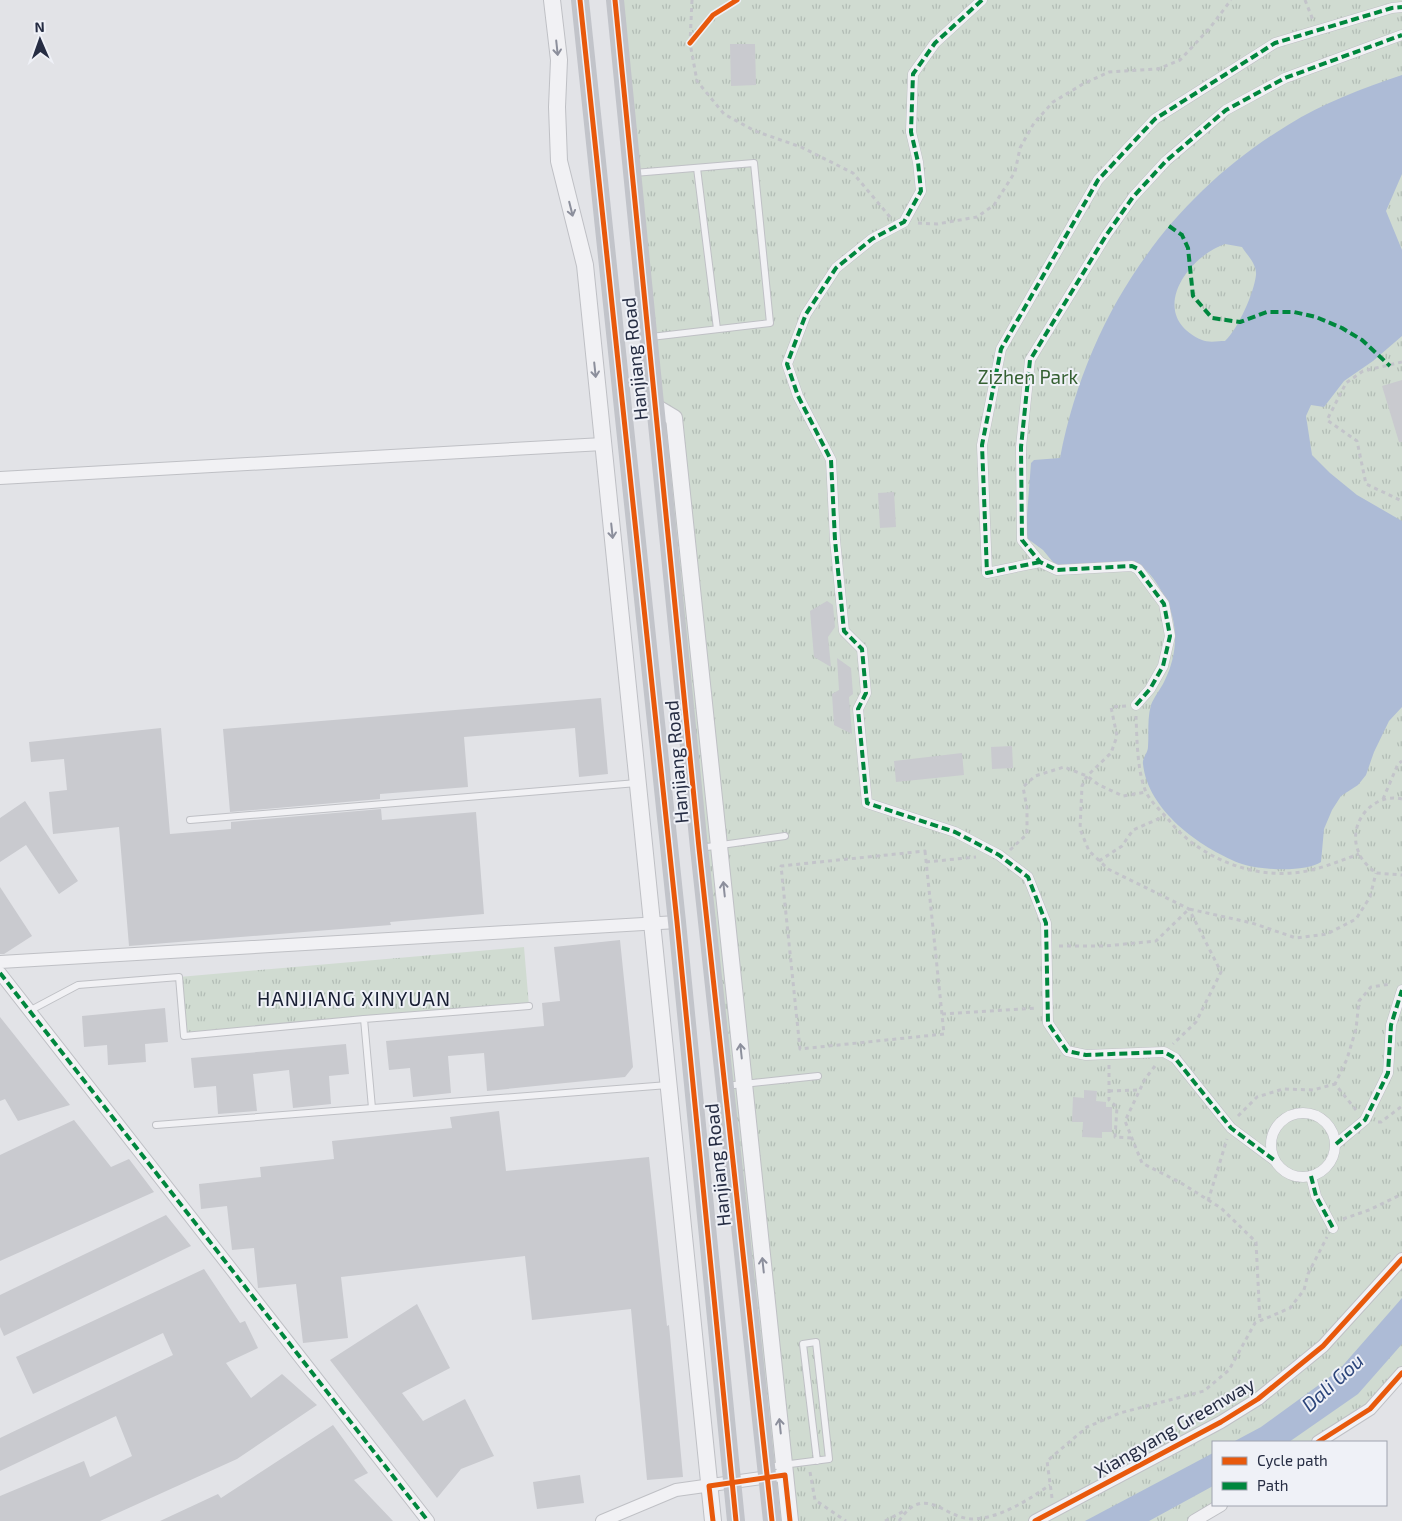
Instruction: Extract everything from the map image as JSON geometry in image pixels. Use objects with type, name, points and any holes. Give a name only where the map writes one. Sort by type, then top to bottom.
[{"type":"main road","name":"Hanjiang Road","points":[[580,0],[677,922],[736,1521]]},
{"type":"main road","name":"Hanjiang Road","points":[[615,0],[699,848],[772,1521]]},
{"type":"street","points":[[552,0],[558,60],[557,107],[560,161],[584,265],[713,1521]]},
{"type":"street","points":[[982,0],[935,43],[913,74],[911,132],[918,162],[921,191],[904,222],[872,239],[836,268],[806,314],[787,364],[798,396],[832,460],[835,540],[844,631],[862,649],[866,693],[858,710],[867,803],[955,832],[999,855],[1028,877],[1046,923],[1048,1023],[1067,1051],[1086,1055],[1164,1052],[1175,1058],[1230,1128],[1274,1160],[1281,1169],[1290,1174],[1301,1177],[1321,1172],[1329,1164],[1336,1144],[1334,1134],[1320,1117],[1300,1112],[1289,1115],[1274,1130],[1271,1140],[1274,1160]]},
{"type":"street","points":[[1040,562],[987,573],[982,445],[1001,349],[1098,180],[1155,119],[1275,43],[1392,8],[1402,7]]},
{"type":"street","points":[[1136,705],[1150,689],[1163,666],[1170,636],[1164,604],[1138,569],[1132,566],[1062,571],[1040,562],[1022,540],[1021,447],[1030,360],[1106,234],[1133,197],[1166,161],[1226,110],[1285,78],[1402,36]]},
{"type":"street","points":[[654,406],[674,418],[790,1521]]},
{"type":"street","points":[[0,478],[603,444]]},
{"type":"street","points":[[0,962],[677,922]]},
{"type":"street","points":[[0,973],[428,1521]]},
{"type":"street","points":[[1336,1144],[1365,1120],[1388,1073],[1391,1025],[1398,987]]},
{"type":"street","points":[[1311,1176],[1316,1196],[1333,1228]]},
{"type":"street","name":"Xiangyang Greenway","points":[[1035,1521],[1221,1422],[1258,1399],[1323,1346],[1402,1259]]},
{"type":"street","points":[[1320,1441],[1370,1409],[1402,1374]]},
{"type":"street","points":[[602,1521],[676,1490],[732,1484],[766,1473],[785,1470]]},
{"type":"street","points":[[1194,1521],[1220,1506]]},
{"type":"lane","points":[[631,173],[754,163],[770,323],[647,337]]},
{"type":"lane","points":[[697,168],[717,329]]},
{"type":"lane","points":[[190,820],[637,783]]},
{"type":"lane","points":[[699,848],[785,836]]},
{"type":"lane","points":[[29,1011],[78,985],[179,978],[184,1036],[530,1006]]},
{"type":"lane","points":[[364,1019],[372,1108]]},
{"type":"lane","points":[[724,1086],[818,1076]]},
{"type":"lane","points":[[156,1125],[668,1085]]},
{"type":"lane","points":[[785,1470],[829,1459],[816,1342],[803,1344],[817,1461]]},
{"type":"path","points":[[692,0],[690,43],[697,82],[724,114],[755,131],[801,147],[853,173],[888,216],[904,222],[938,224],[978,217],[994,205],[1016,172],[1020,148],[1034,123],[1053,102],[1083,84],[1109,72],[1158,69],[1180,60],[1209,30],[1232,0]]},
{"type":"path","points":[[1305,0],[1317,30]]},
{"type":"path","points":[[690,43],[696,36]]},
{"type":"path","points":[[1402,362],[1363,371],[1346,383],[1327,420],[1357,441],[1366,484],[1402,501]]},
{"type":"path","points":[[1359,854],[1328,866],[1292,873],[1245,869],[1212,856],[1178,832],[1146,792],[1137,748],[1136,705],[1111,707],[1117,736],[1111,753],[1087,776],[1082,786],[1080,829],[1089,851],[1108,869],[1189,909],[1252,922],[1296,938],[1327,934],[1356,920],[1370,897],[1376,873]]},
{"type":"path","points":[[1383,799],[1398,764],[1402,761]]},
{"type":"path","points":[[926,862],[999,855],[1011,849],[1027,834],[1027,808],[1023,787],[1035,776],[1064,766],[1087,776],[1099,785],[1123,796],[1146,792]]},
{"type":"path","points":[[1402,799],[1383,799],[1371,805],[1362,815],[1356,827],[1355,841],[1359,854],[1376,873],[1402,875]]},
{"type":"path","points":[[1099,861],[1122,846],[1133,830],[1165,816]]},
{"type":"path","points":[[925,851],[926,862],[944,1034],[800,1049],[781,866],[925,851]]},
{"type":"path","points":[[1046,946],[1105,946],[1156,941],[1189,909]]},
{"type":"path","points":[[1189,909],[1221,972],[1196,1022],[1164,1052],[1140,1090],[1125,1121],[1142,1163],[1221,1208],[1256,1242],[1260,1321]]},
{"type":"path","points":[[1208,1201],[1234,1118],[1257,1097],[1283,1089],[1313,1090],[1335,1084],[1347,1059],[1356,1029],[1359,1001],[1372,987],[1398,987]]},
{"type":"path","points":[[942,1014],[1048,1007]]},
{"type":"path","points":[[1109,1054],[1109,1100],[1117,1107],[1115,1137],[1132,1138]]},
{"type":"path","points":[[1335,1084],[1365,1120],[1381,1122],[1402,1106]]},
{"type":"path","points":[[1109,1091],[1140,1090]]},
{"type":"path","points":[[1053,1511],[1047,1461],[1087,1427],[1120,1414],[1204,1391],[1229,1370],[1255,1323],[1290,1308],[1304,1290],[1308,1274],[1320,1248],[1333,1228],[1341,1220],[1369,1210],[1402,1194]]},
{"type":"path","points":[[785,1470],[809,1471],[815,1500],[846,1521]]},
{"type":"path","points":[[885,1521],[925,1502],[942,1507],[959,1517],[974,1519],[990,1516],[1024,1502],[1050,1485]]},
{"type":"path","points":[[900,1521],[907,1510]]},
{"type":"green space","name":"Zizhen Park","points":[[615,0],[1402,0],[1402,1373],[1370,1409],[1320,1441],[1212,1441],[1212,1506],[1194,1521],[772,1521]]},
{"type":"green space","points":[[524,947],[529,1006],[184,1036],[179,977]]},
{"type":"water","points":[[1402,75],[1402,174],[1386,211],[1402,250],[1402,336],[1373,361],[1344,381],[1324,407],[1311,405],[1306,416],[1312,455],[1357,495],[1402,521],[1402,707],[1389,721],[1374,752],[1366,775],[1358,785],[1341,796],[1332,810],[1324,829],[1321,862],[1304,868],[1293,869],[1257,867],[1239,863],[1224,856],[1193,837],[1165,812],[1155,797],[1147,781],[1143,762],[1148,749],[1151,705],[1169,671],[1174,648],[1174,625],[1168,603],[1150,575],[1134,562],[1057,567],[1043,550],[1028,539],[1026,529],[1031,463],[1034,460],[1060,458],[1073,407],[1090,357],[1112,311],[1138,267],[1169,226],[1205,189],[1244,155],[1288,125],[1329,103]],"holes":[[[1225,244],[1242,247],[1256,271],[1255,283],[1245,310],[1225,341],[1204,341],[1186,330],[1177,317],[1175,303],[1178,288],[1186,274],[1210,251]]]},
{"type":"water","name":"Dali Gou","points":[[1402,1298],[1402,1344],[1358,1394],[1290,1441],[1235,1441],[1261,1427],[1338,1371]]},
{"type":"water","points":[[1212,1454],[1212,1487],[1149,1521],[1085,1521]]},
{"type":"building","points":[[730,44],[755,44],[756,85],[731,86]]},
{"type":"building","points":[[1402,380],[1402,442],[1399,442],[1382,386]]},
{"type":"building","points":[[894,492],[896,527],[880,528],[878,493]]},
{"type":"building","points":[[827,601],[833,605],[835,627],[828,637],[831,667],[814,657],[810,611]]},
{"type":"building","points":[[837,658],[851,668],[853,694],[849,697],[852,734],[834,725],[832,694],[839,690]]},
{"type":"building","points":[[601,698],[608,774],[579,777],[575,728],[464,737],[468,787],[380,794],[380,799],[230,812],[223,729]]},
{"type":"building","points":[[161,728],[170,834],[231,829],[231,822],[381,809],[382,820],[476,812],[484,914],[390,922],[391,925],[129,946],[119,827],[53,834],[49,792],[67,790],[64,759],[31,762],[29,742]]},
{"type":"building","points":[[1012,746],[1013,768],[992,769],[991,747]]},
{"type":"building","points":[[962,753],[964,775],[896,782],[894,761]]},
{"type":"building","points":[[25,801],[78,881],[59,894],[26,845],[0,862],[0,818]]},
{"type":"building","points":[[0,887],[32,936],[4,954],[0,954]]},
{"type":"building","points":[[620,940],[633,1067],[625,1077],[487,1091],[484,1053],[448,1056],[451,1093],[413,1097],[410,1068],[389,1070],[386,1041],[544,1026],[542,1003],[560,1001],[554,947]]},
{"type":"building","points":[[165,1008],[168,1042],[145,1044],[146,1062],[108,1065],[107,1045],[84,1047],[82,1016]]},
{"type":"building","points":[[0,1017],[70,1105],[18,1121],[5,1099],[0,1101]]},
{"type":"building","points":[[346,1044],[349,1074],[329,1076],[331,1104],[293,1108],[289,1070],[253,1074],[257,1111],[218,1114],[216,1086],[194,1088],[191,1058]]},
{"type":"building","points":[[1084,1090],[1097,1091],[1096,1101],[1106,1102],[1106,1107],[1112,1107],[1112,1132],[1102,1132],[1102,1138],[1082,1137],[1083,1122],[1072,1122],[1073,1097],[1084,1098]]},
{"type":"building","points":[[499,1111],[506,1171],[649,1157],[667,1326],[669,1325],[683,1477],[647,1480],[631,1309],[532,1320],[525,1256],[341,1277],[348,1338],[303,1343],[296,1284],[258,1288],[254,1248],[232,1250],[227,1206],[201,1209],[199,1184],[261,1177],[260,1167],[334,1159],[332,1141],[452,1128],[450,1117]]},
{"type":"building","points":[[74,1120],[111,1167],[129,1159],[154,1192],[0,1261],[0,1155]]},
{"type":"building","points":[[166,1215],[191,1246],[4,1336],[0,1327],[0,1295]]},
{"type":"building","points":[[204,1269],[240,1323],[245,1321],[258,1348],[226,1363],[251,1398],[282,1374],[317,1405],[237,1459],[100,1521],[0,1521],[0,1496],[84,1461],[90,1477],[132,1456],[116,1416],[0,1471],[0,1438],[173,1355],[163,1333],[33,1394],[16,1357]]},
{"type":"building","points":[[417,1304],[450,1368],[402,1393],[423,1421],[465,1399],[494,1456],[461,1469],[437,1498],[330,1360]]},
{"type":"building","points":[[333,1425],[368,1473],[354,1480],[393,1521],[160,1521],[218,1494],[221,1498]]},
{"type":"building","points":[[580,1475],[584,1503],[537,1509],[533,1482]]},
{"type":"marked path","points":[[982,0],[935,43],[913,74],[911,132],[918,162],[921,191],[904,222],[872,239],[836,268],[806,314],[787,364],[798,396],[831,460],[835,540],[844,631],[862,649],[866,693],[858,709],[867,803],[955,832],[999,855],[1028,877],[1046,923],[1048,1023],[1067,1051],[1086,1055],[1164,1052],[1175,1058],[1231,1128],[1274,1160]]},
{"type":"marked path","points":[[1040,562],[987,573],[982,445],[1001,349],[1098,180],[1155,119],[1275,43],[1392,8],[1402,7]]},
{"type":"marked path","points":[[1136,705],[1150,689],[1163,666],[1170,636],[1164,604],[1138,569],[1132,566],[1057,570],[1040,562],[1022,540],[1021,447],[1030,360],[1107,234],[1133,197],[1166,161],[1226,110],[1285,78],[1402,35]]},
{"type":"marked path","points":[[1169,226],[1182,235],[1188,248],[1193,296],[1212,318],[1240,322],[1267,312],[1294,312],[1316,317],[1342,328],[1362,340],[1390,366]]},
{"type":"marked path","points":[[0,973],[428,1521]]},
{"type":"marked path","points":[[1336,1144],[1365,1120],[1388,1073],[1391,1025],[1402,990]]},
{"type":"marked path","points":[[1311,1176],[1316,1196],[1333,1228]]},
{"type":"cycle path","points":[[580,0],[677,922],[736,1521]]},
{"type":"cycle path","points":[[615,0],[699,848],[772,1521]]},
{"type":"cycle path","points":[[690,43],[713,15],[737,0]]},
{"type":"cycle path","points":[[1035,1521],[1221,1422],[1258,1399],[1323,1346],[1402,1259]]},
{"type":"cycle path","points":[[1320,1441],[1370,1409],[1402,1373]]},
{"type":"cycle path","points":[[713,1521],[709,1486],[785,1475],[790,1521]]},
{"type":"district","name":"HANJIANG XINYUAN","points":[[354,998]]}]
